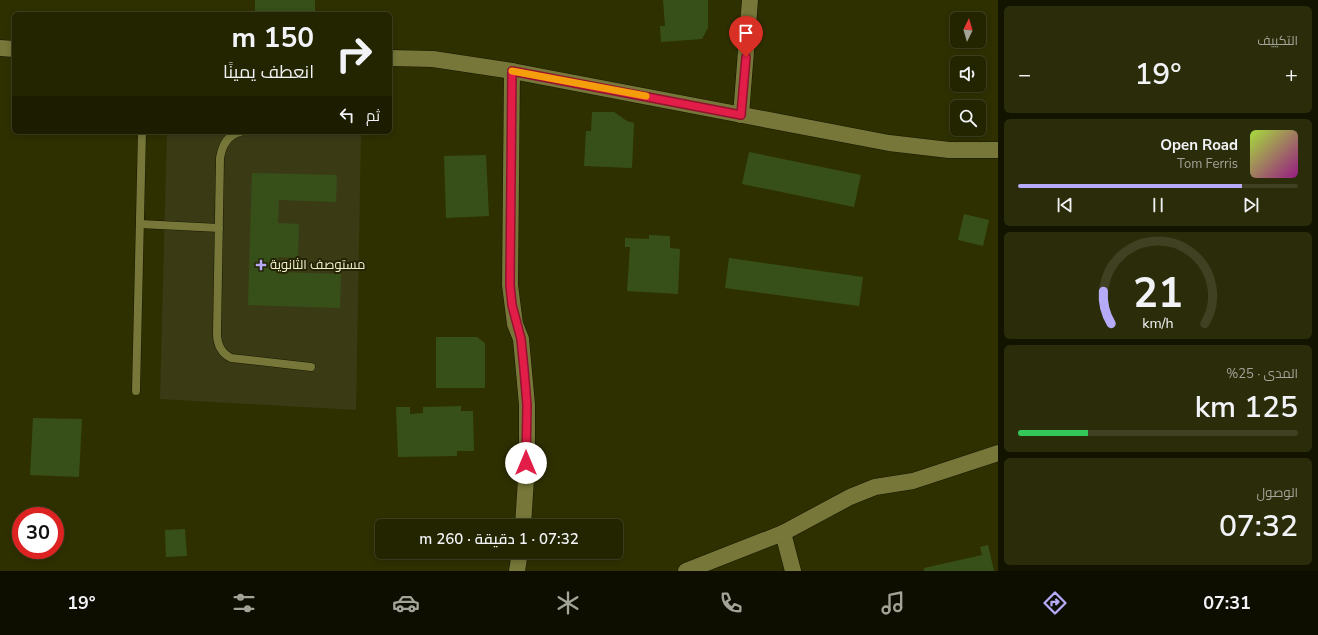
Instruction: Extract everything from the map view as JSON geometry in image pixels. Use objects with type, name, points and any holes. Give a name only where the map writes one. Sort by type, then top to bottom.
[{"type":"street","points":[[741,115],[750,0]]},
{"type":"street","points":[[0,48],[12,49]]},
{"type":"street","points":[[392,58],[433,59],[512,71],[889,143],[949,150],[998,150]]},
{"type":"street","points":[[512,71],[510,285],[515,324],[521,339],[527,405],[523,519]]},
{"type":"street","points":[[686,571],[783,533],[850,497],[875,487],[912,481],[998,453]]},
{"type":"street","points":[[783,533],[793,571]]},
{"type":"street","points":[[517,571],[519,559]]},
{"type":"lane","points":[[136,391],[142,134]]},
{"type":"lane","points":[[236,134],[230,137],[221,150],[217,340],[222,351],[231,358],[238,360],[311,367]]},
{"type":"lane","points":[[140,224],[219,228]]},
{"type":"shaded area","name":"مستوصف الثانوية","points":[[167,134],[361,134],[356,410],[160,399]]},
{"type":"building","points":[[255,0],[315,0],[315,12],[255,12]]},
{"type":"building","points":[[663,0],[708,0],[708,28],[702,39],[661,42],[660,26],[665,26]]},
{"type":"building","points":[[592,112],[614,112],[627,121],[634,123],[632,168],[584,166],[586,131],[591,131]]},
{"type":"building","points":[[749,152],[861,175],[854,207],[742,184]]},
{"type":"building","points":[[486,155],[489,216],[446,218],[444,156]]},
{"type":"building","points":[[252,173],[337,175],[336,202],[279,200],[278,223],[299,224],[298,258],[278,257],[278,272],[341,274],[340,308],[248,305]]},
{"type":"building","points":[[964,214],[989,220],[983,246],[958,240]]},
{"type":"building","points":[[649,235],[670,236],[670,248],[680,249],[678,294],[627,291],[630,247],[625,247],[625,238],[649,239]]},
{"type":"building","points":[[729,258],[863,277],[859,306],[725,288]]},
{"type":"building","points":[[436,337],[477,337],[485,343],[485,388],[436,388]]},
{"type":"building","points":[[461,406],[461,411],[473,411],[474,451],[457,451],[457,456],[398,457],[396,407],[410,407],[410,414],[423,413],[423,407]]},
{"type":"building","points":[[33,418],[82,419],[79,477],[30,475]]},
{"type":"building","points":[[185,529],[187,556],[166,557],[165,530]]},
{"type":"building","points":[[988,545],[994,571],[924,571],[924,568],[982,555],[980,547]]},
{"type":"slow traffic","points":[[512,71],[646,96]]},
{"type":"place","name":"مستوصف الثانوية","points":[[261,265]]},
{"type":"route","points":[[526,463],[527,405],[524,369],[521,339],[515,324],[510,285],[512,71],[741,115],[746,57]]}]
